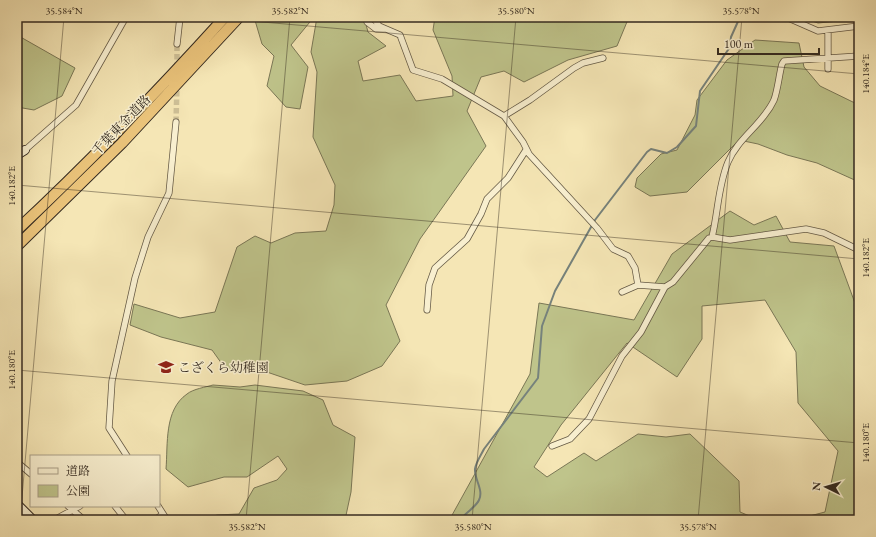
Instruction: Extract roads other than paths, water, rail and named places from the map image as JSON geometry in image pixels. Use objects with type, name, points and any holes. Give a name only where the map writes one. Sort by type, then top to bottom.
[{"type":"highway","name":"千葉東金道路","points":[[17,230],[131,118],[225,17]]},
{"type":"highway","name":"千葉東金道路","points":[[17,246],[122,143],[239,17]]},
{"type":"street","points":[[17,155],[25,150],[76,105],[126,17]]},
{"type":"street","points":[[177,44],[180,17]]},
{"type":"street","points":[[365,17],[367,22],[376,29],[386,29]]},
{"type":"street","points":[[373,17],[380,26],[400,35],[413,70],[442,79],[504,116],[523,142],[526,150],[597,228],[613,249],[628,256],[635,268],[638,285]]},
{"type":"street","points":[[786,17],[818,31],[828,31],[859,26]]},
{"type":"street","points":[[828,31],[830,57],[828,69]]},
{"type":"street","points":[[712,237],[718,200],[728,162],[745,136],[774,100],[784,61],[859,56]]},
{"type":"street","points":[[504,116],[530,100],[574,68],[583,63],[603,58]]},
{"type":"street","points":[[125,455],[109,428],[112,381],[135,278],[148,237],[169,193],[176,122]]},
{"type":"street","points":[[427,310],[429,286],[435,268],[467,239],[481,214],[487,199],[508,178],[526,150]]},
{"type":"street","points":[[552,446],[570,439],[589,419],[622,356],[641,332],[665,287],[673,282],[709,238],[712,237],[725,240],[806,229],[824,233],[859,250]]},
{"type":"street","points":[[622,292],[638,285],[665,287]]},
{"type":"street","points":[[17,462],[30,473]]},
{"type":"street","points":[[17,504],[33,520]]},
{"type":"street","points":[[116,507],[126,520]]},
{"type":"street","points":[[159,507],[167,520]]},
{"type":"street","points":[[54,520],[70,508],[84,520]]},
{"type":"street","points":[[155,520],[163,514]]},
{"type":"waterway","points":[[460,520],[479,500],[480,488],[475,473],[477,461],[484,449],[538,378],[542,326],[555,291],[595,220],[647,152],[651,149],[667,153],[677,147],[696,126],[700,91],[730,47],[731,37],[740,17]]},
{"type":"tunnel","points":[[177,44],[177,68]]},
{"type":"tunnel","points":[[176,122],[177,85]]},
{"type":"place","name":"こざくら幼稚園","points":[[166,367]]}]
